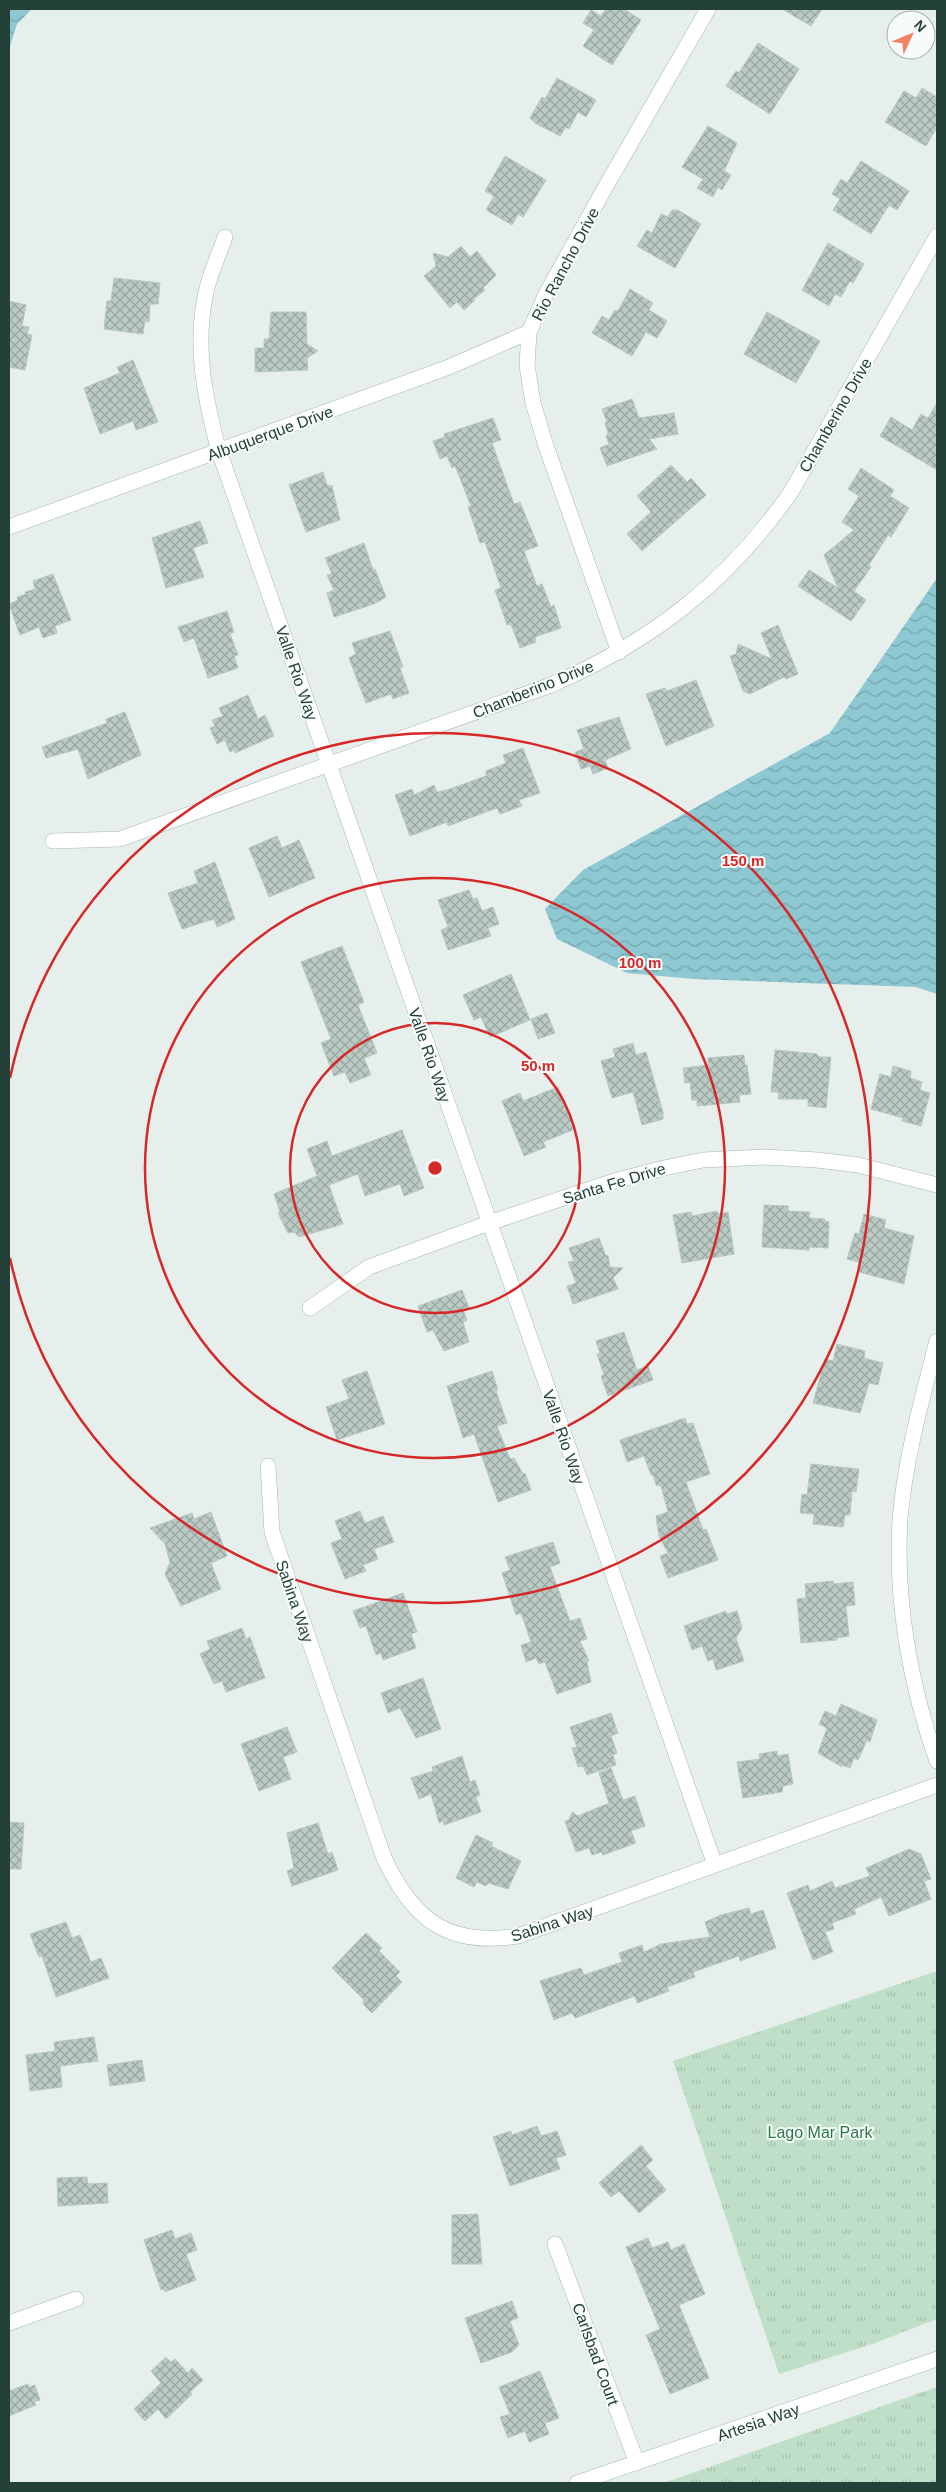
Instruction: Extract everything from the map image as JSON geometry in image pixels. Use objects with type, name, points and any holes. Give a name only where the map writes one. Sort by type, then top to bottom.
[{"type":"street","name":"Rio Rancho Drive","points":[[619,652],[546,446],[533,403],[527,365],[529,332],[546,294],[708,9]]},
{"type":"street","name":"Chamberino Drive","points":[[53,841],[120,839],[551,685],[619,652],[652,632],[728,571],[770,522],[796,484],[937,236]]},
{"type":"street","name":"Valle Rio Way","points":[[224,237],[207,291],[202,319],[201,355],[204,389],[219,452],[715,1866]]},
{"type":"street","name":"Albuquerque Drive","points":[[9,528],[449,367],[529,332]]},
{"type":"street","name":"Santa Fe Drive","points":[[310,1308],[369,1267],[489,1223],[614,1181],[704,1160],[765,1157],[817,1160],[858,1165],[937,1185]]},
{"type":"street","points":[[937,1341],[906,1471],[900,1519],[899,1568],[905,1632],[914,1680],[937,1761]]},
{"type":"street","name":"Sabina Way","points":[[268,1466],[272,1532],[384,1858],[396,1884],[410,1904],[430,1921],[453,1933],[474,1939],[496,1940],[518,1936],[937,1785]]},
{"type":"street","name":"Carlsbad Court","points":[[555,2244],[636,2463]]},
{"type":"street","points":[[9,2323],[76,2299]]},
{"type":"street","name":"Artesia Way","points":[[577,2483],[937,2359]]},
{"type":"green space","name":"Lago Mar Park","points":[[937,1971],[937,2319],[875,2343],[779,2374],[673,2061]]},
{"type":"green space","points":[[937,2387],[937,2483],[664,2483]]},
{"type":"water","points":[[9,9],[32,9],[17,24],[9,49]]},
{"type":"water","points":[[937,578],[937,994],[916,987],[694,979],[627,973],[557,939],[545,909],[583,870],[830,733]]},
{"type":"building","points":[[606,9],[624,9],[641,20],[612,65],[583,46],[594,30],[583,23],[591,10],[601,16]]},
{"type":"building","points":[[782,9],[822,9],[811,26]]},
{"type":"building","points":[[758,43],[799,69],[770,114],[726,86],[736,71],[739,73]]},
{"type":"building","points":[[557,78],[596,100],[586,117],[578,112],[569,129],[566,127],[560,136],[535,123],[530,118],[542,97],[545,99]]},
{"type":"building","points":[[922,88],[937,97],[937,127],[926,146],[885,122],[904,91],[916,98]]},
{"type":"building","points":[[708,126],[737,143],[724,171],[731,175],[722,190],[718,187],[713,197],[697,188],[703,179],[682,167]]},
{"type":"building","points":[[505,156],[546,180],[523,217],[518,214],[512,225],[486,210],[494,196],[485,191]]},
{"type":"building","points":[[861,161],[909,191],[897,210],[889,205],[871,234],[833,210],[840,199],[832,194],[841,179],[847,183]]},
{"type":"building","points":[[672,210],[678,210],[701,224],[675,268],[637,246],[647,230],[652,233],[661,214],[668,217]]},
{"type":"building","points":[[828,243],[864,264],[853,283],[850,281],[841,297],[835,294],[829,306],[802,290]]},
{"type":"building","points":[[461,246],[470,257],[477,251],[496,275],[483,288],[485,290],[464,310],[457,302],[450,308],[424,276],[436,266],[433,253],[448,257]]},
{"type":"building","points":[[114,278],[160,283],[158,304],[150,304],[149,322],[145,321],[143,334],[104,329],[107,301],[111,301]]},
{"type":"building","points":[[630,289],[653,303],[649,310],[667,321],[657,338],[646,332],[632,356],[592,333],[602,316],[609,320],[615,310],[618,311]]},
{"type":"building","points":[[9,301],[26,305],[22,326],[29,327],[27,334],[32,335],[25,370],[9,367]]},
{"type":"building","points":[[271,312],[306,312],[307,344],[318,351],[307,358],[308,370],[255,372],[255,348],[264,348],[264,339],[269,339]]},
{"type":"building","points":[[767,312],[820,341],[796,383],[744,354]]},
{"type":"building","points":[[133,360],[158,422],[136,430],[133,421],[100,434],[84,388],[120,373],[117,367]]},
{"type":"building","points":[[632,399],[639,418],[674,413],[678,434],[649,439],[657,449],[607,466],[600,448],[609,444],[606,436],[608,433],[605,423],[607,422],[602,409]]},
{"type":"building","points":[[937,403],[937,470],[880,436],[891,417],[912,430],[921,414],[928,418]]},
{"type":"building","points":[[493,418],[501,440],[492,443],[514,504],[520,502],[538,546],[524,551],[537,586],[542,584],[551,607],[554,605],[561,628],[535,637],[536,642],[520,648],[511,624],[507,625],[495,590],[501,588],[485,542],[480,543],[468,507],[471,506],[455,466],[452,468],[447,456],[440,459],[433,441],[445,437],[444,434]]},
{"type":"building","points":[[671,465],[687,482],[691,478],[706,495],[642,551],[627,534],[651,512],[637,496]]},
{"type":"building","points":[[861,468],[894,490],[890,496],[909,508],[891,537],[888,535],[869,565],[871,567],[854,591],[866,600],[851,621],[798,586],[809,570],[838,588],[824,555],[854,530],[842,522],[859,496],[848,489]]},
{"type":"building","points":[[323,472],[327,485],[332,486],[340,520],[306,532],[289,485]]},
{"type":"building","points":[[200,521],[208,543],[193,548],[204,577],[166,588],[152,538]]},
{"type":"building","points":[[364,543],[373,570],[375,569],[386,597],[374,604],[334,617],[327,593],[334,590],[327,575],[332,574],[325,558]]},
{"type":"building","points":[[53,574],[71,620],[55,626],[57,633],[43,638],[39,627],[20,635],[9,604],[18,600],[17,597],[26,594],[25,592],[35,589],[33,581]]},
{"type":"building","points":[[227,611],[234,632],[230,634],[238,655],[234,656],[238,668],[208,678],[194,638],[184,642],[178,627]]},
{"type":"building","points":[[778,625],[798,674],[786,679],[784,677],[750,694],[743,691],[730,656],[736,654],[738,644],[772,659],[761,633]]},
{"type":"building","points":[[390,631],[403,667],[400,668],[409,693],[393,699],[391,694],[366,703],[349,658],[356,654],[352,643]]},
{"type":"building","points":[[696,680],[714,726],[666,746],[646,694],[665,688],[667,691]]},
{"type":"building","points":[[248,695],[258,719],[265,715],[274,736],[235,753],[234,750],[230,752],[225,740],[217,744],[210,728],[215,726],[212,720],[223,716],[219,708]]},
{"type":"building","points":[[125,712],[141,755],[88,779],[78,749],[46,758],[42,747],[107,723],[106,719]]},
{"type":"building","points":[[619,717],[631,749],[605,760],[608,768],[593,774],[590,766],[581,769],[575,752],[584,749],[577,730]]},
{"type":"building","points":[[523,748],[540,793],[519,800],[522,806],[500,814],[497,808],[448,826],[447,822],[410,836],[395,795],[412,789],[414,795],[434,785],[437,792],[447,790],[486,776],[486,771],[506,763],[503,755]]},
{"type":"building","points":[[277,836],[282,848],[299,840],[315,878],[269,897],[249,848]]},
{"type":"building","points":[[215,862],[235,919],[217,927],[214,919],[182,929],[168,893],[198,883],[194,871]]},
{"type":"building","points":[[469,890],[473,899],[477,898],[482,911],[493,907],[499,924],[488,928],[491,936],[448,950],[441,930],[448,927],[438,900]]},
{"type":"building","points":[[342,946],[364,1002],[358,1005],[377,1053],[364,1058],[371,1075],[350,1083],[345,1072],[334,1076],[321,1043],[331,1039],[301,962]]},
{"type":"building","points":[[511,974],[530,1020],[490,1037],[481,1017],[474,1020],[463,995]]},
{"type":"building","points":[[547,1013],[555,1033],[538,1039],[531,1019]]},
{"type":"building","points":[[633,1043],[636,1055],[646,1052],[663,1112],[663,1119],[642,1125],[633,1092],[612,1098],[601,1061],[615,1057],[613,1049]]},
{"type":"building","points":[[775,1050],[831,1057],[826,1108],[808,1106],[808,1099],[778,1099],[779,1092],[771,1092]]},
{"type":"building","points":[[744,1055],[751,1094],[739,1095],[740,1102],[697,1106],[697,1100],[692,1100],[690,1082],[685,1083],[683,1068],[708,1065],[708,1058]]},
{"type":"building","points":[[893,1066],[911,1071],[910,1078],[922,1082],[920,1090],[930,1093],[921,1126],[902,1121],[903,1118],[871,1109],[880,1074],[891,1077]]},
{"type":"building","points":[[558,1087],[575,1129],[543,1142],[546,1147],[524,1156],[502,1101],[520,1093],[523,1101]]},
{"type":"building","points":[[402,1130],[424,1188],[404,1196],[400,1184],[365,1196],[358,1174],[329,1185],[343,1224],[299,1237],[294,1232],[288,1233],[278,1213],[280,1212],[274,1194],[317,1176],[307,1149],[327,1141],[332,1156]]},
{"type":"building","points":[[764,1205],[788,1206],[788,1211],[810,1212],[809,1218],[825,1219],[825,1221],[829,1222],[828,1248],[809,1247],[809,1250],[762,1247]]},
{"type":"building","points":[[717,1211],[718,1214],[728,1212],[734,1254],[682,1263],[673,1215],[691,1212],[692,1216]]},
{"type":"building","points":[[864,1214],[886,1220],[884,1228],[914,1236],[904,1284],[859,1272],[862,1263],[847,1259],[855,1233],[859,1234]]},
{"type":"building","points":[[599,1238],[606,1256],[608,1255],[610,1267],[623,1268],[613,1278],[618,1289],[573,1304],[567,1286],[576,1283],[568,1262],[574,1261],[569,1248]]},
{"type":"building","points":[[462,1290],[469,1308],[463,1310],[467,1320],[463,1322],[469,1342],[444,1351],[433,1330],[427,1332],[418,1306]]},
{"type":"building","points":[[624,1332],[637,1370],[648,1366],[653,1380],[608,1396],[601,1376],[604,1375],[597,1354],[600,1353],[596,1341]]},
{"type":"building","points":[[837,1344],[865,1351],[864,1358],[883,1363],[878,1385],[869,1383],[860,1413],[813,1403],[825,1359],[833,1361]]},
{"type":"building","points":[[367,1371],[385,1424],[337,1440],[326,1407],[349,1399],[342,1380]]},
{"type":"building","points":[[492,1371],[498,1390],[496,1391],[507,1423],[497,1426],[510,1459],[514,1458],[523,1474],[525,1473],[531,1490],[498,1502],[474,1434],[463,1438],[447,1386]]},
{"type":"building","points":[[685,1418],[687,1424],[693,1423],[710,1474],[686,1482],[703,1530],[706,1529],[718,1560],[668,1578],[660,1556],[668,1553],[659,1536],[656,1516],[668,1512],[661,1486],[656,1485],[644,1456],[627,1462],[620,1440]]},
{"type":"building","points":[[811,1464],[859,1469],[856,1492],[852,1491],[850,1515],[845,1515],[843,1527],[813,1524],[814,1514],[800,1513],[802,1494],[807,1495]]},
{"type":"building","points":[[360,1511],[365,1523],[383,1516],[394,1542],[374,1549],[378,1559],[363,1565],[366,1571],[345,1579],[331,1543],[342,1539],[335,1521]]},
{"type":"building","points":[[211,1512],[227,1556],[211,1563],[221,1589],[181,1606],[165,1574],[170,1562],[165,1544],[150,1528],[192,1513],[194,1519]]},
{"type":"building","points":[[553,1542],[560,1563],[550,1567],[570,1621],[580,1618],[587,1639],[580,1641],[589,1661],[587,1662],[591,1682],[557,1694],[545,1662],[539,1664],[536,1658],[526,1662],[521,1645],[531,1642],[521,1613],[516,1615],[502,1573],[510,1570],[505,1557]]},
{"type":"building","points":[[833,1581],[833,1584],[853,1582],[855,1605],[846,1606],[849,1636],[837,1638],[837,1640],[801,1643],[797,1599],[806,1598],[805,1584]]},
{"type":"building","points":[[403,1593],[417,1632],[411,1634],[416,1648],[383,1660],[381,1653],[376,1655],[366,1626],[360,1628],[353,1611]]},
{"type":"building","points":[[726,1611],[727,1614],[737,1611],[742,1628],[736,1638],[744,1661],[716,1670],[713,1659],[708,1661],[702,1646],[692,1650],[684,1626]]},
{"type":"building","points":[[242,1628],[246,1639],[250,1637],[265,1678],[226,1692],[222,1681],[214,1684],[200,1654],[210,1649],[207,1641]]},
{"type":"building","points":[[423,1678],[441,1729],[416,1738],[400,1708],[388,1713],[381,1693]]},
{"type":"building","points":[[841,1704],[877,1720],[870,1742],[867,1740],[858,1760],[854,1758],[850,1768],[842,1765],[842,1767],[818,1753],[827,1728],[819,1724],[825,1711],[836,1716]]},
{"type":"building","points":[[611,1713],[618,1733],[611,1736],[617,1753],[613,1755],[616,1765],[587,1775],[583,1766],[578,1767],[572,1748],[577,1747],[570,1727]]},
{"type":"building","points":[[287,1727],[297,1752],[283,1757],[291,1779],[259,1791],[241,1744]]},
{"type":"building","points":[[777,1751],[777,1756],[788,1754],[793,1784],[783,1786],[782,1792],[743,1798],[737,1762],[760,1759],[759,1754]]},
{"type":"building","points":[[462,1756],[470,1782],[475,1780],[480,1795],[476,1797],[481,1812],[444,1825],[443,1821],[439,1823],[431,1794],[419,1799],[411,1778],[433,1771],[432,1767]]},
{"type":"building","points":[[611,1768],[623,1800],[635,1796],[645,1826],[631,1831],[636,1843],[603,1855],[602,1852],[592,1855],[589,1848],[576,1852],[565,1821],[569,1820],[572,1812],[578,1816],[609,1803],[599,1773]]},
{"type":"building","points":[[9,1822],[24,1823],[21,1869],[9,1869]]},
{"type":"building","points":[[318,1823],[328,1854],[332,1852],[338,1870],[292,1886],[287,1871],[294,1868],[287,1833]]},
{"type":"building","points":[[476,1835],[493,1843],[491,1846],[521,1861],[508,1889],[488,1883],[486,1886],[477,1882],[474,1887],[456,1878]]},
{"type":"building","points":[[909,1849],[921,1854],[931,1879],[924,1881],[931,1899],[889,1916],[881,1897],[854,1909],[856,1914],[832,1923],[834,1929],[825,1932],[833,1952],[813,1960],[787,1893],[808,1885],[810,1891],[832,1881],[835,1888],[870,1876],[866,1868]]},
{"type":"building","points":[[749,1908],[751,1914],[763,1910],[776,1948],[740,1961],[739,1956],[693,1972],[695,1977],[667,1987],[669,1991],[637,2003],[635,1996],[575,2018],[572,2013],[554,2020],[540,1981],[581,1968],[584,1975],[622,1962],[619,1953],[642,1945],[644,1952],[661,1944],[710,1937],[705,1922],[721,1915]]},
{"type":"building","points":[[66,1922],[72,1938],[80,1935],[91,1962],[101,1958],[109,1978],[56,1997],[42,1956],[39,1957],[30,1934]]},
{"type":"building","points":[[366,1933],[382,1948],[379,1951],[400,1972],[396,1976],[402,1982],[372,2013],[363,2004],[364,2000],[332,1968]]},
{"type":"building","points":[[94,2037],[98,2061],[60,2066],[62,2087],[30,2091],[26,2055],[55,2051],[54,2042]]},
{"type":"building","points":[[142,2060],[145,2081],[110,2086],[107,2065]]},
{"type":"building","points":[[537,2126],[541,2136],[557,2131],[566,2155],[556,2158],[560,2169],[510,2186],[493,2137],[511,2131],[512,2135]]},
{"type":"building","points":[[641,2145],[653,2160],[646,2166],[666,2190],[639,2213],[619,2191],[611,2197],[599,2183]]},
{"type":"building","points":[[87,2177],[88,2184],[107,2183],[108,2203],[58,2206],[57,2178]]},
{"type":"building","points":[[478,2214],[482,2264],[452,2264],[452,2215]]},
{"type":"building","points":[[172,2230],[175,2239],[191,2233],[197,2250],[186,2254],[196,2280],[165,2292],[164,2289],[161,2290],[144,2240]]},
{"type":"building","points":[[648,2238],[652,2248],[668,2242],[671,2250],[684,2244],[705,2294],[679,2305],[709,2378],[670,2394],[646,2335],[660,2329],[626,2247]]},
{"type":"building","points":[[512,2301],[518,2318],[510,2321],[519,2345],[512,2352],[481,2363],[465,2318]]},
{"type":"building","points":[[166,2357],[171,2362],[175,2359],[188,2373],[192,2368],[203,2380],[190,2392],[192,2394],[166,2419],[158,2409],[145,2421],[134,2409],[161,2383],[151,2371]]},
{"type":"building","points":[[540,2371],[559,2418],[545,2423],[549,2434],[529,2442],[525,2431],[508,2438],[500,2417],[510,2414],[499,2387]]},
{"type":"building","points":[[28,2384],[29,2387],[35,2385],[40,2400],[34,2402],[36,2405],[9,2416],[9,2391]]}]
